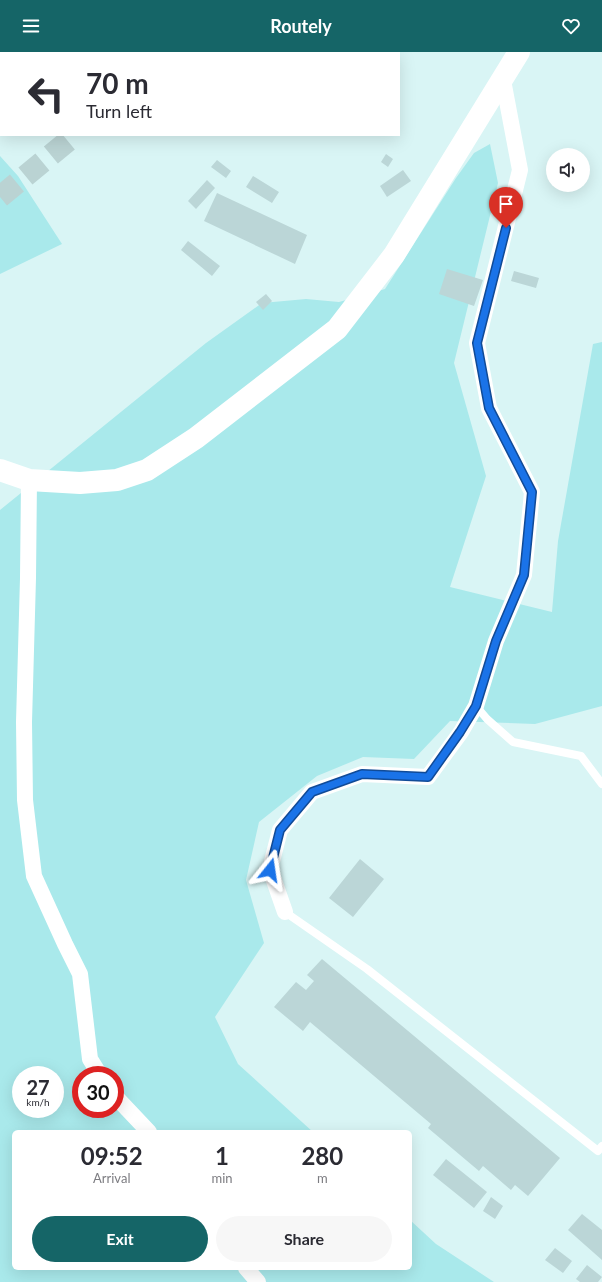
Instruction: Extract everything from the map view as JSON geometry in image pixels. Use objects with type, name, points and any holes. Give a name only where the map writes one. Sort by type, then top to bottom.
[{"type":"street","points":[[0,470],[29,480],[80,483],[117,480],[147,470],[196,438],[337,330],[394,255],[519,52]]},
{"type":"street","points":[[285,912],[270,870],[280,830],[312,792],[362,774],[428,777],[460,732],[476,706],[496,641],[524,575],[532,492],[489,408],[477,343],[520,170],[502,80]]},
{"type":"street","points":[[29,480],[24,722],[25,792],[34,876],[80,974],[90,1059],[94,1066]]},
{"type":"street","points":[[124,1106],[147,1130]]},
{"type":"street","points":[[248,1270],[258,1282]]},
{"type":"lane","points":[[476,706],[487,719],[513,742],[581,756],[602,784]]},
{"type":"lane","points":[[285,912],[367,969],[598,1151],[602,1146]]},
{"type":"shaded area","points":[[490,144],[498,183],[454,363],[486,476],[450,587],[552,612],[558,541],[593,344],[602,342],[602,706],[535,724],[450,721],[414,759],[363,757],[317,776],[259,822],[246,880],[264,943],[215,1017],[238,1064],[311,1130],[12,1130],[12,1270],[412,1270],[412,1222],[436,1244],[494,1282],[0,1282],[0,510],[206,343],[262,303],[306,299],[339,302],[385,289],[456,178],[474,153]]},
{"type":"shaded area","points":[[0,156],[18,176],[62,244],[0,274]]},
{"type":"building","points":[[386,154],[393,159],[388,167],[381,162]]},
{"type":"building","points":[[217,160],[231,171],[226,178],[211,167]]},
{"type":"building","points":[[403,170],[411,181],[387,197],[380,186]]},
{"type":"building","points":[[253,176],[279,192],[272,203],[246,187]]},
{"type":"building","points":[[207,180],[215,188],[196,209],[188,201]]},
{"type":"building","points":[[217,193],[307,235],[295,264],[204,221]]},
{"type":"building","points":[[188,241],[220,266],[212,276],[181,250]]},
{"type":"building","points":[[447,269],[483,280],[474,306],[439,294]]},
{"type":"building","points":[[514,271],[539,278],[536,288],[511,281]]},
{"type":"building","points":[[266,294],[272,301],[263,310],[256,302]]},
{"type":"building","points":[[360,859],[384,879],[353,917],[329,898]]},
{"type":"building","points":[[322,959],[560,1158],[528,1196],[515,1185],[511,1190],[483,1166],[479,1171],[428,1128],[431,1124],[310,1022],[303,1031],[274,1007],[296,982],[306,990],[314,981],[307,975]]},
{"type":"building","points":[[446,1159],[487,1192],[474,1208],[433,1175]]},
{"type":"building","points":[[491,1197],[503,1206],[495,1219],[483,1211]]},
{"type":"building","points":[[582,1214],[602,1230],[602,1260],[568,1230]]},
{"type":"building","points":[[555,1248],[572,1261],[563,1273],[545,1260]]},
{"type":"building","points":[[587,1265],[602,1277],[598,1282],[580,1282],[576,1279]]},
{"type":"tunnel","points":[[0,197],[74,136]]},
{"type":"route","points":[[270,870],[280,830],[312,792],[362,774],[428,777],[460,732],[476,706],[496,641],[524,575],[532,492],[489,408],[477,343],[506,228]]}]
